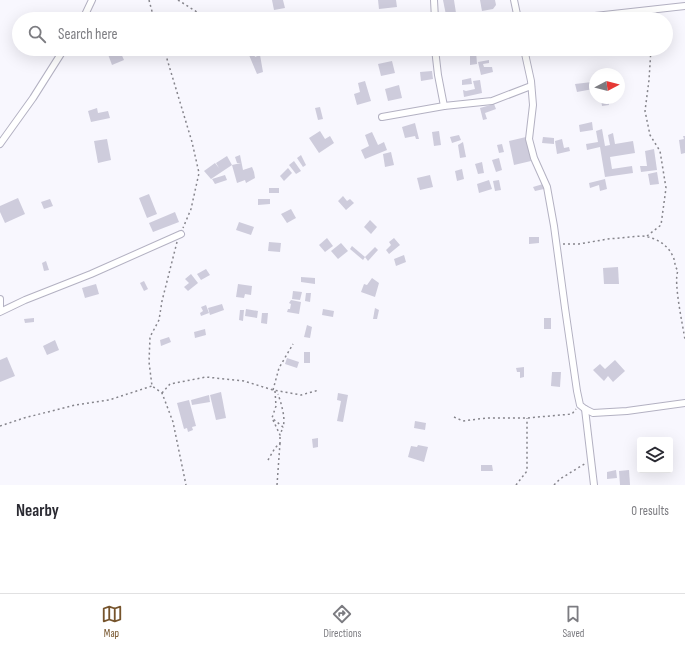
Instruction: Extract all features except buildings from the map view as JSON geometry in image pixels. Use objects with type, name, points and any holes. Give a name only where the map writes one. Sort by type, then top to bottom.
[{"type":"street","points":[[86,12],[92,0]]},
{"type":"street","points":[[434,0],[435,12]]},
{"type":"street","points":[[514,0],[517,12]]},
{"type":"street","points":[[631,12],[685,6]]},
{"type":"street","points":[[0,144],[33,98],[60,56]]},
{"type":"street","points":[[436,56],[444,106]]},
{"type":"street","points":[[525,56],[533,105],[529,139],[534,158],[547,187],[553,218],[577,390],[582,407],[594,485]]},
{"type":"street","points":[[382,117],[444,106],[492,101],[531,86]]},
{"type":"street","points":[[0,312],[181,234]]},
{"type":"street","points":[[0,299],[0,308]]},
{"type":"street","points":[[582,407],[593,413],[627,411],[685,403]]},
{"type":"path","points":[[148,0],[152,12]]},
{"type":"path","points":[[178,0],[197,12]]},
{"type":"path","points":[[166,56],[192,142],[199,173],[191,209],[175,247],[162,300],[159,320],[150,337],[149,362],[152,386],[162,393],[173,422],[186,485]]},
{"type":"path","points":[[647,236],[661,225],[666,188],[660,151],[650,135],[645,111],[651,56]]},
{"type":"path","points":[[560,242],[569,245],[619,238],[647,236],[658,240],[666,246],[678,271],[676,274],[678,286],[677,291],[685,340]]},
{"type":"path","points":[[280,436],[272,418],[276,406],[274,391],[279,368],[293,344]]},
{"type":"path","points":[[162,393],[170,384],[206,377],[244,381],[274,391],[301,395],[319,390]]},
{"type":"path","points":[[0,426],[24,418],[76,405],[109,400],[152,386]]},
{"type":"path","points":[[277,485],[280,436],[284,425],[278,394]]},
{"type":"path","points":[[454,417],[463,421],[486,418],[527,418],[572,414],[582,407]]},
{"type":"path","points":[[272,418],[283,427]]},
{"type":"path","points":[[516,485],[527,471],[527,418]]},
{"type":"path","points":[[268,460],[275,448],[280,443]]},
{"type":"path","points":[[554,485],[560,479],[591,460]]}]
